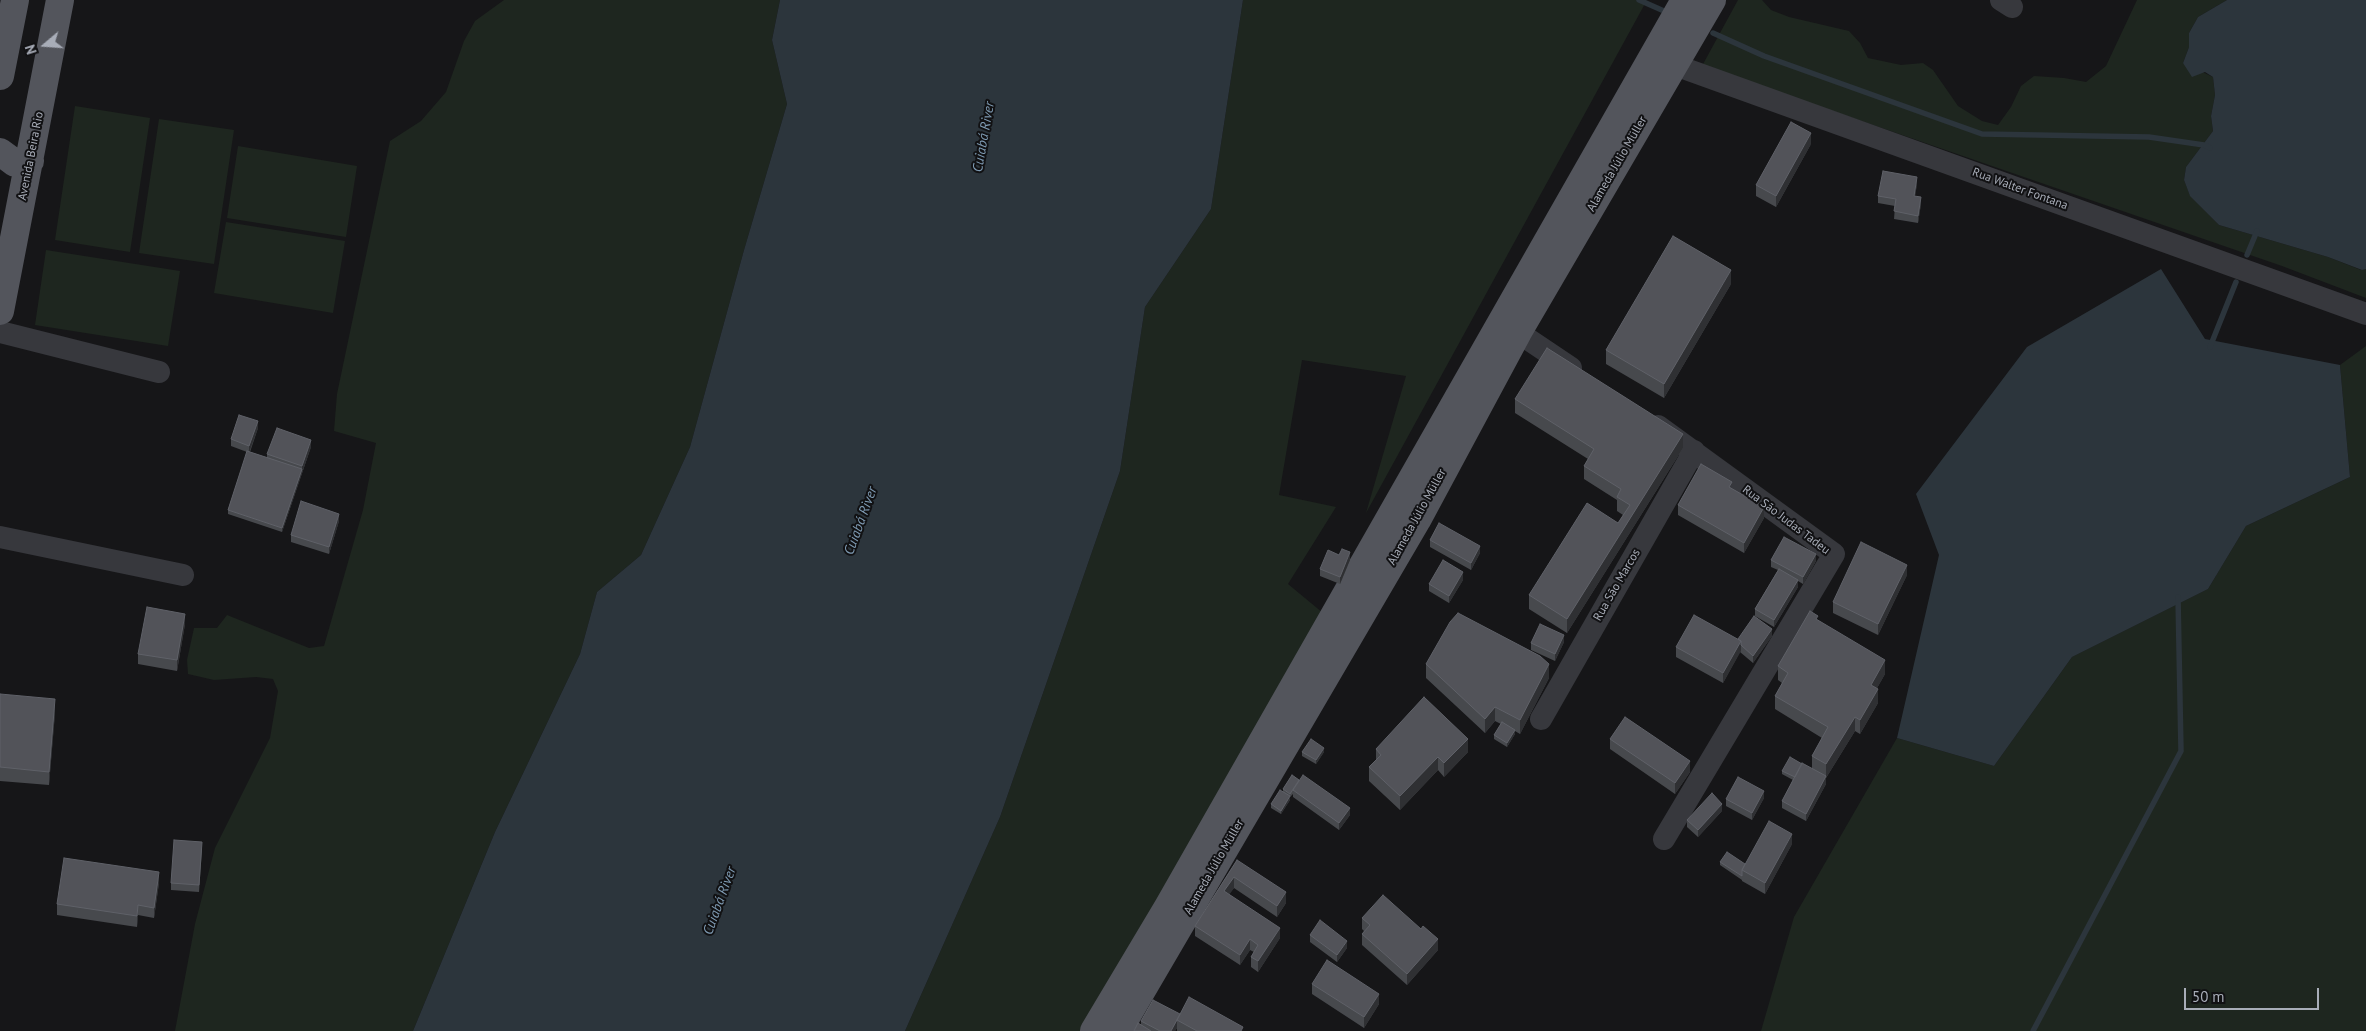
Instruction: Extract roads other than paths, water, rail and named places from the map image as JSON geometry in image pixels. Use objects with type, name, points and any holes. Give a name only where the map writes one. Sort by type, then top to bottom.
[{"type":"main road","points":[[0,76],[16,0]]},
{"type":"main road","name":"Avenida Beira Rio","points":[[0,311],[60,0]]},
{"type":"main road","name":"Alameda Júlio Müller","points":[[1663,61],[1685,0]]},
{"type":"main road","name":"Alameda Júlio Müller","points":[[1094,1031],[1510,327],[1663,61],[1712,0]]},
{"type":"main road","points":[[0,152],[15,163],[30,161]]},
{"type":"main road","name":"Alameda Júlio Müller","points":[[1118,1031],[1417,520],[1510,327]]},
{"type":"street","name":"Rua Walter Fontana","points":[[1663,61],[2366,314]]},
{"type":"street","points":[[1510,327],[1590,380]]},
{"type":"street","points":[[0,332],[159,372]]},
{"type":"street","name":"Rua São Judas Tadeu","points":[[1638,413],[1694,451],[1834,554],[1664,839]]},
{"type":"street","name":"Rua São Marcos","points":[[1541,719],[1694,451]]},
{"type":"street","points":[[0,536],[183,575]]},
{"type":"water","name":"Cuiabá River","points":[[780,0],[1243,0],[1211,209],[1145,307],[1120,471],[1000,817],[905,1031],[413,1031],[495,832],[580,654],[597,592],[641,555],[690,447],[744,250],[787,104],[772,40]]},
{"type":"water","points":[[2227,0],[2366,0],[2366,269],[2362,270],[2328,257],[2219,225],[2190,196],[2184,180],[2186,167],[2213,131],[2211,116],[2215,95],[2213,77],[2205,72],[2192,77],[2183,63],[2189,47],[2189,33],[2198,17]]},
{"type":"water","points":[[2161,269],[2205,339],[2340,365],[2350,477],[2246,526],[2208,589],[2072,657],[1994,766],[1897,738],[1939,555],[1916,494],[2027,347]]},
{"type":"waterway","points":[[1639,0],[1664,11]]},
{"type":"waterway","points":[[1713,33],[1764,56],[1982,134],[2149,137],[2204,145],[2210,148]]},
{"type":"waterway","points":[[2247,255],[2257,231]]},
{"type":"waterway","points":[[2210,347],[2236,282]]},
{"type":"waterway","points":[[2033,1031],[2181,751],[2178,597]]}]
